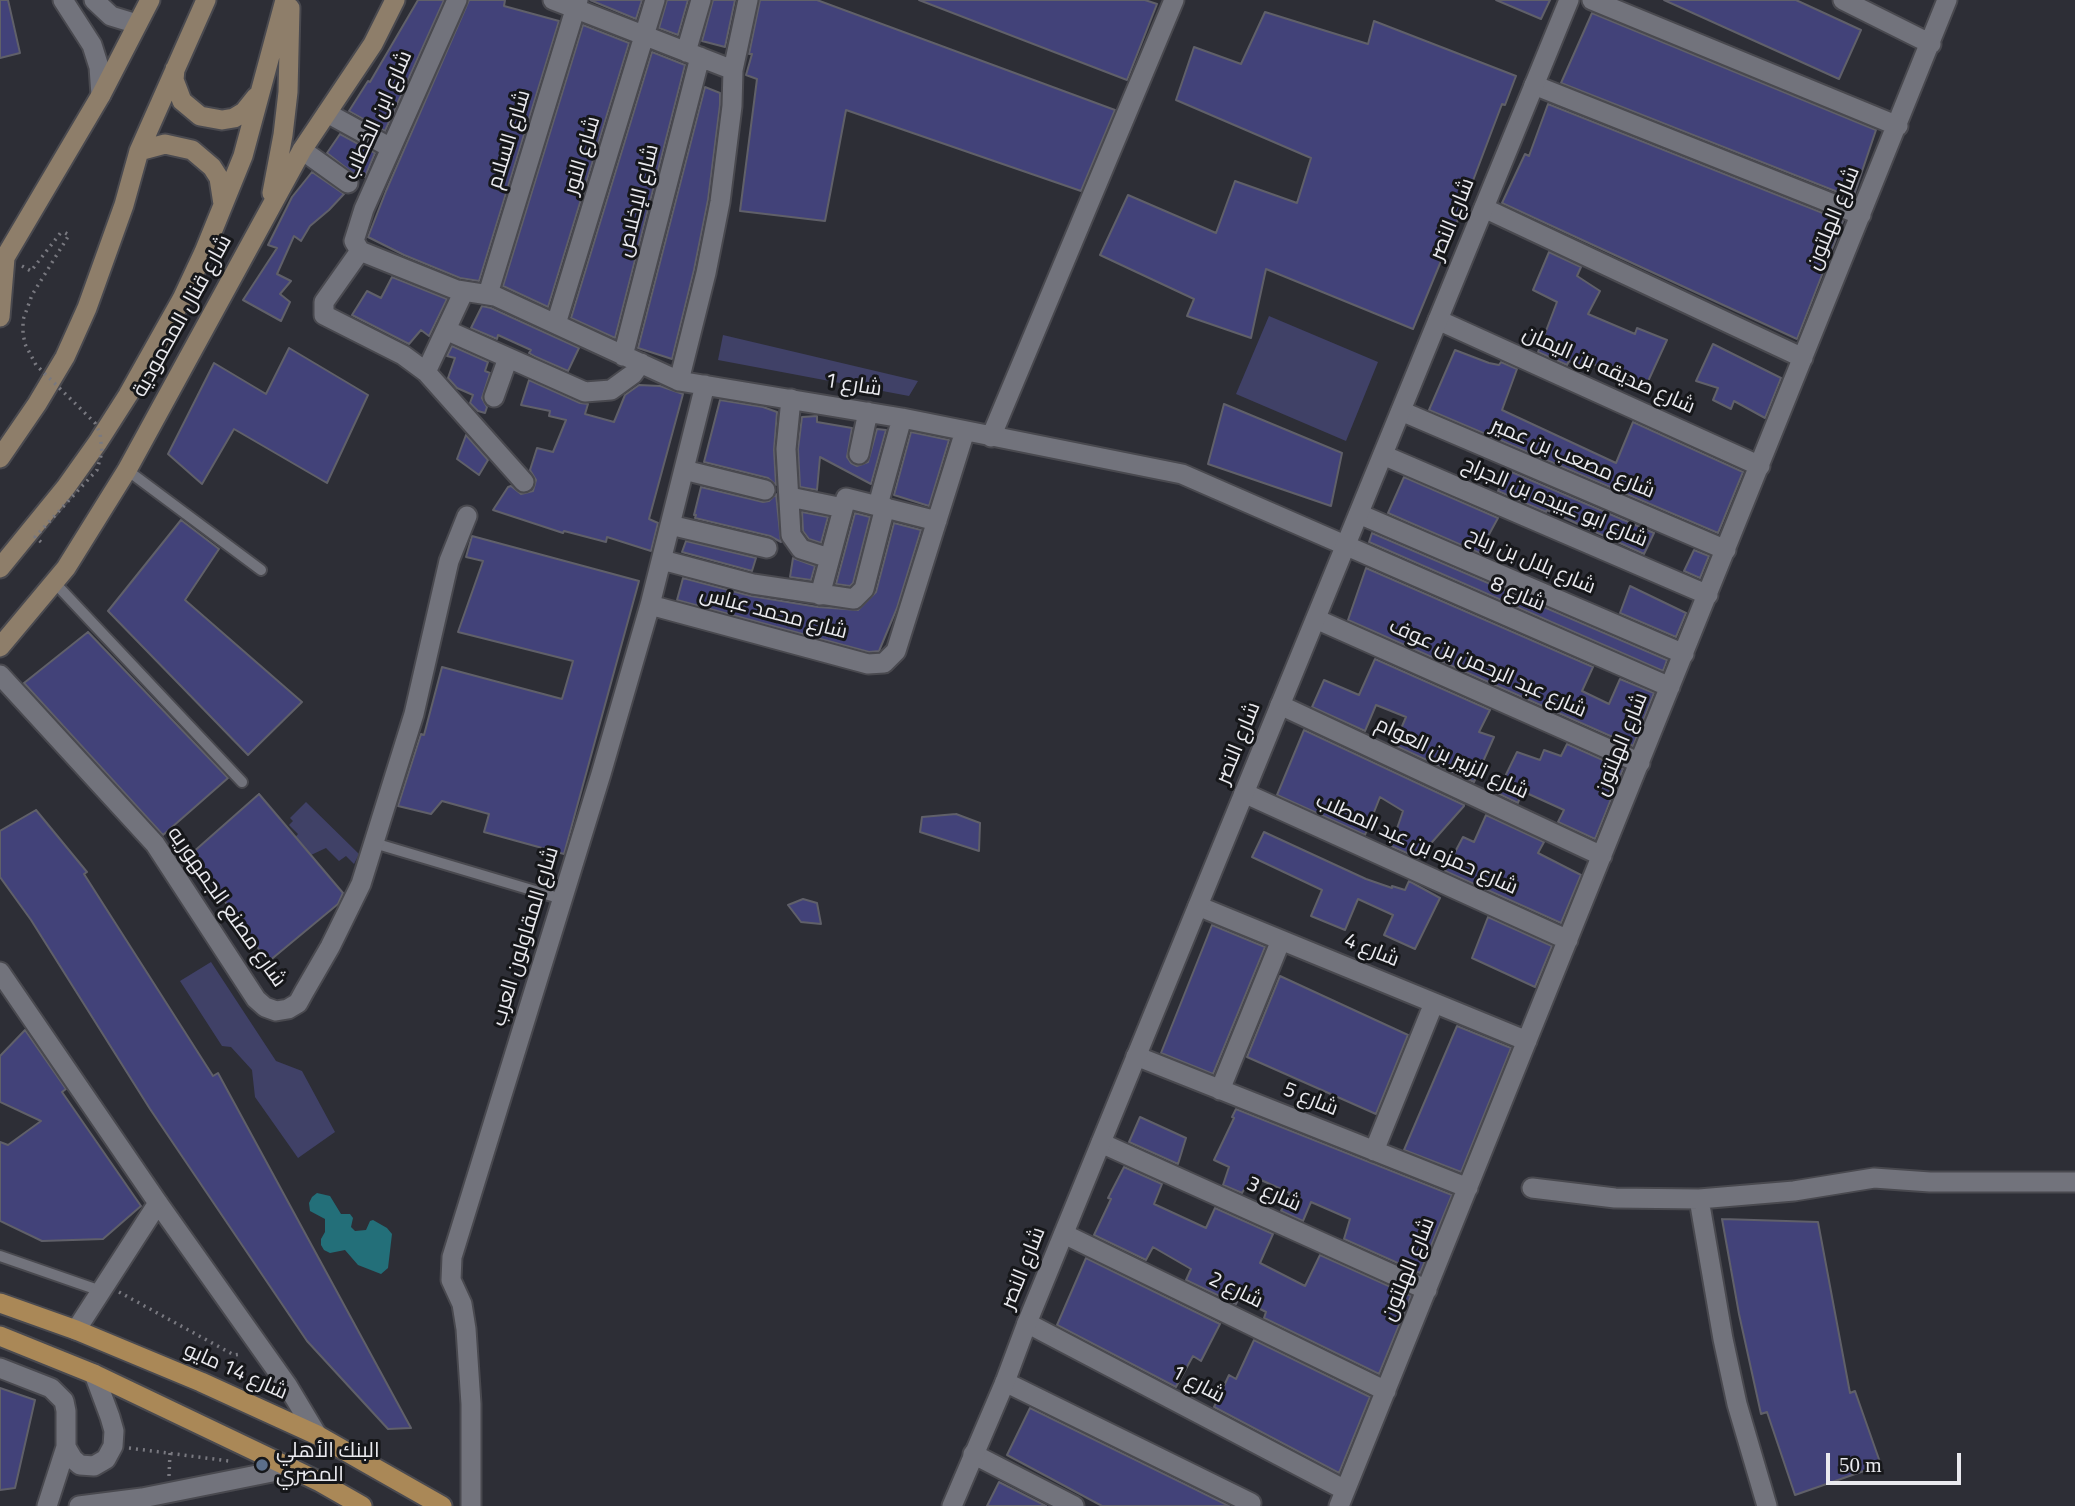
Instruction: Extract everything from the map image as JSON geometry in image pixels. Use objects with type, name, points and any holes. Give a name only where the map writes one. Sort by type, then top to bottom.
[{"type":"main road","points":[[0,317],[3,262],[101,95],[150,0]]},
{"type":"main road","points":[[0,458],[65,357],[124,205],[139,151],[205,0]]},
{"type":"main road","points":[[265,218],[283,135],[288,92],[287,0]]},
{"type":"main road","name":"شارع قنال المحمودية","points":[[0,568],[66,487],[128,395],[182,299],[243,156],[258,94],[287,0]]},
{"type":"main road","name":"شارع قنال المحمودية","points":[[0,647],[66,568],[127,470],[302,150],[373,44],[396,0]]},
{"type":"main road","points":[[175,68],[174,80],[182,102],[200,117],[222,120],[234,118],[252,104],[258,94]]},
{"type":"main road","points":[[139,151],[165,144],[179,145],[203,157],[219,178],[223,205]]},
{"type":"main road","name":"شارع 14 مايو","points":[[0,1303],[76,1330],[201,1382],[317,1435],[442,1506]]},
{"type":"main road","points":[[0,1336],[94,1374],[292,1468],[362,1506]]},
{"type":"street","points":[[63,0],[92,45],[99,67],[101,95]]},
{"type":"street","points":[[94,0],[111,16],[137,24]]},
{"type":"street","name":"شارع ابن الخطاب","points":[[360,251],[355,245],[354,237],[457,0]]},
{"type":"street","points":[[554,0],[577,4],[644,35],[733,70]]},
{"type":"street","name":"شارع النور","points":[[556,324],[655,0]]},
{"type":"street","name":"شارع الإخلاص","points":[[632,359],[693,54],[701,0]]},
{"type":"street","points":[[679,381],[706,274],[720,202],[732,106],[733,70],[748,0]]},
{"type":"street","points":[[991,437],[1174,0]]},
{"type":"street","name":"شارع النصر","points":[[952,1506],[1569,0]]},
{"type":"street","points":[[1592,0],[1898,126]]},
{"type":"street","points":[[1843,0],[1931,44]]},
{"type":"street","name":"شارع الهلتون","points":[[1342,1498],[1947,0]]},
{"type":"street","name":"شارع السلام","points":[[488,294],[577,4]]},
{"type":"street","points":[[1534,85],[1861,215]]},
{"type":"street","points":[[327,113],[391,148]]},
{"type":"street","points":[[302,150],[348,183]]},
{"type":"street","points":[[1484,208],[1804,358]]},
{"type":"street","points":[[360,251],[324,302],[324,315],[403,355],[426,372],[524,482]]},
{"type":"street","name":"شارع 1","points":[[360,251],[464,291],[488,294],[679,381],[902,418],[1182,474],[1346,546]]},
{"type":"street","points":[[426,372],[464,291]]},
{"type":"street","name":"شارع صديقه بن اليمان","points":[[1438,320],[1760,466]]},
{"type":"street","points":[[446,330],[585,392],[611,390],[623,383],[632,359]]},
{"type":"street","points":[[494,397],[508,358]]},
{"type":"street","name":"شارع المقاولون العرب","points":[[471,1506],[471,1404],[466,1329],[462,1304],[451,1280],[451,1265],[650,605],[705,385]]},
{"type":"street","points":[[791,400],[786,449],[790,526],[795,543],[809,553],[829,558]]},
{"type":"street","name":"شارع مصعب بن عمير","points":[[1401,411],[1726,550]]},
{"type":"street","points":[[859,454],[868,412]]},
{"type":"street","points":[[662,560],[753,584],[850,599],[858,597],[864,589],[902,418]]},
{"type":"street","points":[[820,595],[848,497],[937,521],[965,431]]},
{"type":"street","name":"شارع ابو عبيده بن الجراح","points":[[1383,455],[1708,595]]},
{"type":"street","points":[[684,470],[765,490]]},
{"type":"street","points":[[790,498],[843,508]]},
{"type":"street","name":"شارع بلال بن رباح","points":[[1359,514],[1684,654]]},
{"type":"street","name":"شارع مصنع الجمهوريه","points":[[0,675],[155,845],[256,999],[265,1007],[276,1011],[288,1009],[298,1003],[330,947],[360,884],[414,714],[449,561],[467,516]]},
{"type":"street","name":"شارع محمد عباس","points":[[650,605],[868,664],[884,663],[895,652],[937,521]]},
{"type":"street","points":[[670,524],[767,548]]},
{"type":"street","name":"شارع 8","points":[[1346,546],[1670,687]]},
{"type":"street","name":"شارع عبد الرحمن بن عوف","points":[[1316,619],[1640,763]]},
{"type":"street","name":"شارع الزبير بن العوام","points":[[1280,705],[1602,856]]},
{"type":"street","name":"شارع حمزه بن عبد المطلب","points":[[1244,793],[1568,940]]},
{"type":"street","name":"شارع 4","points":[[1198,906],[1527,1041]]},
{"type":"street","points":[[1220,1090],[1281,940]]},
{"type":"street","points":[[0,972],[287,1385],[317,1435]]},
{"type":"street","points":[[1374,1151],[1434,1003]]},
{"type":"street","name":"شارع 5","points":[[1136,1056],[1468,1188]]},
{"type":"street","name":"شارع 3","points":[[1101,1143],[1427,1290]]},
{"type":"street","points":[[1532,1188],[1615,1198],[1699,1199],[1794,1191],[1874,1178],[1930,1182],[2075,1182]]},
{"type":"street","points":[[1699,1199],[1737,1404],[1767,1506]]},
{"type":"street","points":[[76,1330],[158,1203]]},
{"type":"street","name":"شارع 2","points":[[1064,1234],[1386,1391]]},
{"type":"street","name":"شارع 1","points":[[1027,1323],[1342,1498]]},
{"type":"street","points":[[0,1368],[51,1388],[64,1401],[66,1447],[47,1506]]},
{"type":"street","points":[[66,1447],[80,1465],[94,1466],[107,1459],[113,1446],[114,1432],[94,1374]]},
{"type":"street","points":[[1005,1382],[1251,1503]]},
{"type":"street","points":[[973,1454],[1074,1506]]},
{"type":"street","points":[[79,1506],[142,1498],[292,1468]]},
{"type":"lane","points":[[127,470],[261,570]]},
{"type":"lane","points":[[54,582],[242,782]]},
{"type":"lane","points":[[374,843],[562,899]]},
{"type":"lane","points":[[0,1256],[103,1288]]},
{"type":"path","points":[[31,271],[62,231],[69,235],[32,295],[23,320],[23,333],[25,344],[36,365],[95,423],[102,443],[97,470],[35,537],[41,542]]},
{"type":"path","points":[[103,1288],[234,1355],[243,1353],[246,1348]]},
{"type":"path","points":[[113,1446],[237,1462]]},
{"type":"shaded area","points":[[1269,316],[1378,362],[1346,441],[1236,394]]},
{"type":"shaded area","points":[[723,335],[918,381],[909,396],[718,360]]},
{"type":"shaded area","points":[[306,802],[359,854],[354,864],[346,856],[339,861],[326,848],[311,855],[294,839],[298,834],[289,825],[293,821],[290,818]]},
{"type":"shaded area","points":[[211,962],[276,1061],[302,1071],[335,1132],[298,1158],[255,1097],[252,1070],[231,1047],[222,1046],[180,981]]},
{"type":"shaded area","points":[[317,1193],[330,1196],[341,1214],[350,1214],[353,1218],[351,1227],[355,1231],[366,1230],[373,1220],[387,1228],[392,1234],[388,1268],[381,1274],[358,1265],[345,1250],[330,1253],[324,1250],[321,1239],[325,1232],[325,1219],[310,1211],[309,1203]]},
{"type":"building","points":[[0,0],[8,0],[20,53],[0,58]]},
{"type":"building","points":[[418,0],[444,0],[385,131],[349,111],[368,81],[370,82]]},
{"type":"building","points":[[469,0],[505,0],[504,6],[559,21],[479,281],[460,278],[368,237]]},
{"type":"building","points":[[590,0],[642,0],[636,19]]},
{"type":"building","points":[[667,0],[688,0],[678,35],[659,28]]},
{"type":"building","points":[[713,0],[735,0],[725,47],[702,41]]},
{"type":"building","points":[[760,0],[817,0],[1115,110],[1081,191],[846,110],[825,221],[740,211],[757,79],[746,75]]},
{"type":"building","points":[[919,0],[1145,0],[1157,4],[1127,80]]},
{"type":"building","points":[[1496,0],[1550,0],[1541,19]]},
{"type":"building","points":[[1664,0],[1796,0],[1861,30],[1839,79]]},
{"type":"building","points":[[1265,12],[1368,44],[1374,21],[1516,76],[1505,105],[1502,104],[1413,329],[1266,269],[1251,338],[1187,316],[1194,299],[1100,255],[1128,195],[1216,233],[1235,181],[1297,203],[1311,158],[1176,100],[1194,47],[1241,64]]},
{"type":"building","points":[[1592,13],[1876,130],[1853,198],[1561,83]]},
{"type":"building","points":[[583,25],[629,43],[548,307],[503,286]]},
{"type":"building","points":[[652,52],[685,65],[615,338],[571,318]]},
{"type":"building","points":[[705,87],[720,93],[720,105],[708,200],[672,359],[638,348]]},
{"type":"building","points":[[1548,104],[1843,221],[1797,339],[1502,203],[1525,154],[1529,156]]},
{"type":"building","points":[[340,134],[375,153],[365,177],[361,175],[359,178],[327,153]]},
{"type":"building","points":[[312,172],[344,194],[310,226],[301,241],[294,236],[277,274],[291,281],[280,294],[290,302],[281,321],[243,300],[277,248],[268,245],[292,197]]},
{"type":"building","points":[[1549,252],[1581,267],[1577,276],[1600,291],[1588,314],[1635,334],[1637,328],[1667,340],[1645,388],[1593,364],[1590,371],[1569,361],[1567,365],[1538,352],[1557,302],[1533,290]]},
{"type":"building","points":[[392,277],[447,299],[429,336],[421,330],[409,344],[352,315],[367,291],[381,298]]},
{"type":"building","points":[[482,306],[579,348],[568,371],[536,357],[529,353],[531,350],[498,335],[497,339],[471,328]]},
{"type":"building","points":[[1713,344],[1781,378],[1765,418],[1734,401],[1731,409],[1713,400],[1718,388],[1696,381]]},
{"type":"building","points":[[452,346],[488,362],[485,371],[490,373],[482,398],[487,407],[485,413],[478,411],[470,403],[473,395],[457,388],[448,378],[455,358],[447,356]]},
{"type":"building","points":[[289,348],[368,395],[327,483],[234,429],[202,484],[168,454],[214,363],[266,394]]},
{"type":"building","points":[[1455,350],[1489,363],[1499,365],[1501,362],[1517,369],[1502,410],[1616,463],[1633,422],[1743,472],[1718,533],[1429,410]]},
{"type":"building","points":[[529,380],[588,404],[585,414],[614,422],[625,395],[639,385],[660,386],[683,394],[649,519],[658,523],[651,551],[607,537],[606,542],[564,531],[563,533],[493,510],[508,487],[511,486],[521,494],[533,491],[536,480],[530,470],[537,448],[553,452],[566,420],[549,416],[550,411],[521,405]]},
{"type":"building","points":[[720,400],[777,412],[774,450],[776,485],[768,478],[704,462]]},
{"type":"building","points":[[1224,404],[1342,453],[1331,506],[1208,464]]},
{"type":"building","points":[[817,416],[817,422],[852,428],[847,457],[857,466],[868,462],[877,429],[886,430],[871,484],[820,457],[817,490],[800,487],[798,449],[802,417]]},
{"type":"building","points":[[911,432],[949,440],[929,506],[894,495]]},
{"type":"building","points":[[466,435],[488,460],[479,475],[457,459]]},
{"type":"building","points":[[1507,470],[1654,533],[1644,554],[1498,491]]},
{"type":"building","points":[[1404,477],[1498,518],[1486,540],[1490,542],[1484,555],[1388,513]]},
{"type":"building","points":[[701,487],[763,502],[769,501],[776,494],[781,542],[770,536],[695,518]]},
{"type":"building","points":[[802,512],[828,517],[821,543],[809,539],[803,531]]},
{"type":"building","points":[[855,513],[870,517],[853,583],[850,586],[836,584]]},
{"type":"building","points":[[181,520],[219,549],[185,600],[302,702],[248,755],[108,611]]},
{"type":"building","points":[[894,523],[921,530],[897,608],[879,651],[869,652],[677,600],[683,578],[751,596],[818,607],[858,610],[876,592]]},
{"type":"building","points":[[1372,533],[1667,660],[1663,671],[1369,542]]},
{"type":"building","points":[[472,536],[639,581],[564,854],[484,832],[489,814],[442,801],[431,814],[398,806],[421,734],[424,735],[442,667],[562,699],[573,661],[458,632],[483,561],[466,557]]},
{"type":"building","points":[[686,541],[756,558],[752,571],[682,552]]},
{"type":"building","points":[[1694,550],[1709,556],[1700,578],[1684,571]]},
{"type":"building","points":[[793,558],[815,566],[811,580],[790,577]]},
{"type":"building","points":[[1366,568],[1593,667],[1582,691],[1609,704],[1620,679],[1654,693],[1633,746],[1348,620]]},
{"type":"building","points":[[1630,586],[1686,613],[1676,637],[1620,613]]},
{"type":"building","points":[[88,632],[228,778],[163,835],[24,683]]},
{"type":"building","points":[[1375,659],[1490,710],[1479,732],[1494,737],[1474,782],[1394,745],[1406,717],[1376,705],[1365,731],[1312,707],[1324,680],[1359,695]]},
{"type":"building","points":[[1304,730],[1464,806],[1418,858],[1391,846],[1403,811],[1380,797],[1365,835],[1277,795]]},
{"type":"building","points":[[1567,744],[1623,769],[1595,839],[1558,822],[1564,810],[1522,791],[1518,803],[1497,793],[1517,752],[1540,760],[1544,750],[1561,756]]},
{"type":"building","points":[[259,794],[343,893],[338,904],[268,962],[191,854]]},
{"type":"building","points":[[36,810],[87,872],[84,874],[213,1076],[218,1073],[411,1428],[388,1429],[307,1341],[150,1109],[31,920],[0,877],[0,831]]},
{"type":"building","points":[[956,814],[980,823],[979,851],[920,832],[922,817]]},
{"type":"building","points":[[1486,815],[1544,842],[1538,853],[1581,875],[1561,923],[1445,871],[1463,837],[1474,842]]},
{"type":"building","points":[[1264,832],[1366,879],[1405,890],[1409,881],[1440,898],[1415,949],[1384,935],[1393,915],[1358,899],[1345,930],[1311,916],[1322,890],[1252,857]]},
{"type":"building","points":[[803,899],[817,903],[821,924],[801,922],[788,905]]},
{"type":"building","points":[[1488,917],[1552,946],[1535,987],[1472,958]]},
{"type":"building","points":[[1212,925],[1265,947],[1213,1074],[1161,1053]]},
{"type":"building","points":[[1280,976],[1408,1035],[1376,1114],[1247,1057]]},
{"type":"building","points":[[1457,1026],[1511,1048],[1461,1172],[1404,1150]]},
{"type":"building","points":[[25,1030],[66,1089],[62,1092],[141,1206],[103,1239],[42,1241],[0,1221],[0,1142],[8,1145],[41,1121],[0,1102],[0,1056]]},
{"type":"building","points":[[1236,1109],[1452,1195],[1420,1273],[1344,1239],[1350,1219],[1311,1202],[1303,1221],[1281,1211],[1290,1193],[1252,1176],[1242,1193],[1223,1185],[1229,1167],[1214,1160]]},
{"type":"building","points":[[1140,1117],[1186,1138],[1178,1164],[1129,1142]]},
{"type":"building","points":[[1124,1167],[1162,1184],[1154,1204],[1206,1228],[1215,1208],[1273,1234],[1260,1263],[1305,1286],[1320,1255],[1411,1296],[1379,1374],[1264,1318],[1266,1312],[1239,1298],[1236,1304],[1186,1280],[1191,1269],[1153,1247],[1146,1260],[1094,1235],[1111,1199],[1108,1198]]},
{"type":"building","points":[[1722,1219],[1818,1222],[1850,1393],[1855,1391],[1881,1465],[1795,1495],[1767,1412],[1761,1414]]},
{"type":"building","points":[[1086,1258],[1220,1324],[1201,1361],[1193,1356],[1176,1387],[1057,1325]]},
{"type":"building","points":[[1254,1340],[1370,1397],[1339,1473],[1214,1407],[1229,1375],[1236,1379]]},
{"type":"building","points":[[0,1388],[35,1400],[15,1488],[0,1490]]},
{"type":"building","points":[[1030,1408],[1229,1506],[1102,1506],[1007,1455]]},
{"type":"building","points":[[999,1482],[1046,1506],[987,1506]]},
{"type":"place","name":"البنك الأهلي المصري","points":[[262,1465]]}]
